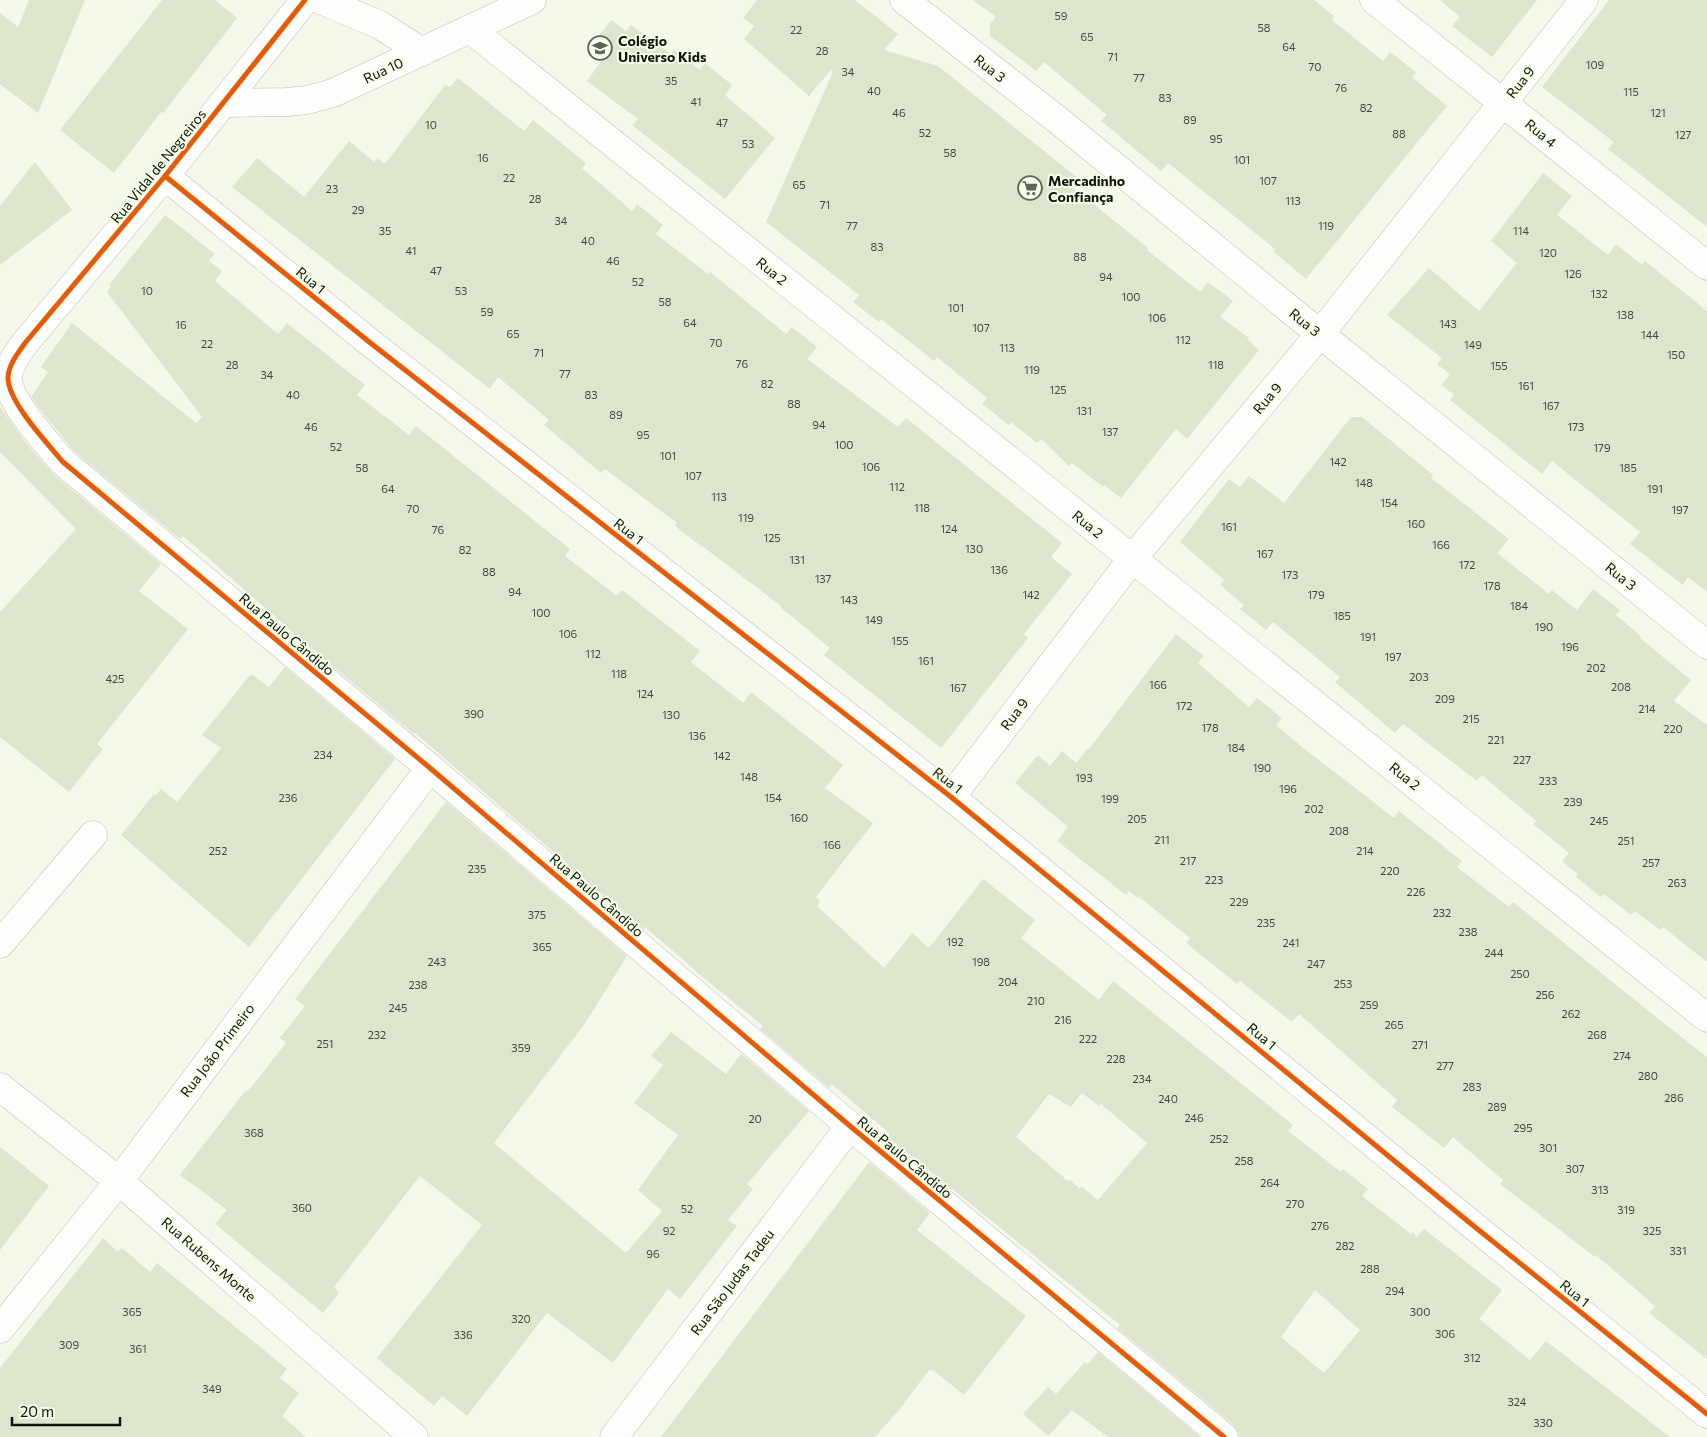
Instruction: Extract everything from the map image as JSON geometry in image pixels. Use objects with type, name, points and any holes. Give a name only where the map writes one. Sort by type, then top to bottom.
[{"type":"street","name":"Rua Vidal de Negreiros","points":[[25,342],[165,176],[305,0]]},
{"type":"street","points":[[322,0],[380,26],[422,52]]},
{"type":"street","name":"Rua 10","points":[[224,103],[287,102],[307,100],[333,93],[532,0]]},
{"type":"street","name":"Rua 3","points":[[904,0],[1059,121],[1320,334],[1707,644]]},
{"type":"street","name":"Rua 4","points":[[1374,0],[1707,266]]},
{"type":"street","name":"Rua 9","points":[[951,797],[1132,559],[1320,334],[1584,0]]},
{"type":"street","name":"Rua 2","points":[[470,29],[1707,1018]]},
{"type":"street","name":"Rua 1","points":[[165,176],[368,341],[951,797],[1470,1223],[1707,1414]]},
{"type":"street","name":"Rua Paulo Cândido","points":[[25,342],[9,370],[8,380],[12,396],[24,415],[63,462],[430,768],[850,1126],[1224,1437]]},
{"type":"street","name":"Rua João Primeiro","points":[[0,1329],[119,1181],[430,768]]},
{"type":"street","points":[[0,944],[93,835]]},
{"type":"street","name":"Rua Rubens Monte","points":[[0,1087],[119,1181],[414,1437]]},
{"type":"street","name":"Rua São Judas Tadeu","points":[[614,1437],[850,1126]]},
{"type":"building","points":[[29,0],[85,0],[38,113],[0,84],[0,13],[18,27]]},
{"type":"building","points":[[162,0],[215,0],[237,18],[114,173],[60,130]]},
{"type":"building","points":[[757,0],[855,0],[898,34],[884,50],[938,66],[1079,179],[1071,186],[1148,248],[1147,250],[1200,292],[1208,282],[1233,301],[1220,317],[1249,338],[1248,340],[1259,350],[1187,439],[1176,429],[1121,498],[1104,485],[1103,487],[1072,463],[1069,466],[1041,439],[1037,443],[1011,422],[1009,425],[982,404],[987,398],[937,357],[934,361],[881,319],[879,322],[853,302],[859,295],[766,222],[833,72],[831,70],[809,96],[744,39],[754,26],[743,18]]},
{"type":"building","points":[[973,0],[1314,0],[1334,16],[1332,20],[1383,61],[1390,52],[1416,72],[1412,77],[1447,106],[1306,279],[1274,252],[1275,249],[1168,163],[1161,171],[1101,121],[1107,115],[1044,62],[1036,71],[990,36],[990,24],[996,17]]},
{"type":"building","points":[[1440,0],[1537,0],[1492,57],[1452,26],[1460,17]]},
{"type":"building","points":[[1609,0],[1707,0],[1707,227],[1608,149],[1614,142],[1542,87]]},
{"type":"building","points":[[611,20],[626,31],[631,25],[671,54],[674,50],[700,70],[705,63],[732,85],[725,95],[775,138],[725,199],[632,125],[638,119],[587,81],[602,60],[588,50]]},
{"type":"building","points":[[458,78],[524,131],[533,120],[586,163],[582,168],[632,211],[637,204],[663,225],[656,234],[708,274],[710,272],[786,334],[792,327],[817,347],[807,359],[898,427],[906,418],[1062,543],[1051,557],[1072,574],[1024,634],[1028,638],[941,748],[824,655],[830,648],[781,606],[675,526],[677,523],[605,469],[601,473],[544,425],[549,420],[498,377],[490,389],[232,187],[257,158],[304,197],[349,141],[374,162],[377,158],[385,164],[445,85],[450,87]]},
{"type":"building","points":[[35,162],[72,210],[0,265],[0,206]]},
{"type":"building","points":[[1543,173],[1572,196],[1557,215],[1608,255],[1616,244],[1642,265],[1645,261],[1707,311],[1707,592],[1688,577],[1683,585],[1630,544],[1640,532],[1552,461],[1542,474],[1450,400],[1454,395],[1441,385],[1450,374],[1437,364],[1442,358],[1387,315],[1429,268],[1479,311],[1517,263],[1491,241]]},
{"type":"building","points":[[165,215],[215,254],[209,261],[222,271],[215,281],[278,334],[287,323],[365,385],[357,395],[409,435],[416,426],[570,549],[565,556],[617,596],[622,590],[700,651],[691,662],[743,703],[751,692],[843,765],[825,788],[873,823],[816,897],[820,901],[817,906],[884,968],[912,933],[929,948],[983,879],[1035,920],[1021,938],[1099,1000],[1113,981],[1293,1125],[1288,1131],[1341,1172],[1343,1169],[1368,1189],[1362,1196],[1411,1234],[1412,1232],[1417,1237],[1424,1229],[1502,1290],[1479,1319],[1530,1360],[1546,1341],[1670,1437],[1239,1437],[1234,1425],[1117,1328],[1120,1325],[888,1137],[890,1134],[832,1084],[829,1088],[760,1029],[763,1026],[645,927],[644,930],[415,733],[305,643],[183,536],[180,539],[74,451],[31,397],[48,372],[41,367],[72,323],[196,423],[202,417],[107,292],[111,287],[109,285]],"holes":[[[1082,1093],[1099,1106],[1101,1104],[1147,1143],[1098,1200],[1081,1186],[1080,1189],[1070,1180],[1068,1181],[1016,1137],[1049,1094],[1071,1107]],[[1315,1290],[1360,1330],[1324,1373],[1281,1337]]]},
{"type":"building","points":[[0,407],[26,443],[53,474],[161,564],[139,591],[188,629],[97,744],[103,749],[69,792],[0,737],[0,612],[76,529],[0,452]]},
{"type":"building","points":[[1351,417],[1362,417],[1433,475],[1431,478],[1509,539],[1497,553],[1549,594],[1552,590],[1577,610],[1593,589],[1620,610],[1616,615],[1641,636],[1639,637],[1691,680],[1674,701],[1707,725],[1707,962],[1663,927],[1660,930],[1635,911],[1631,915],[1604,894],[1601,897],[1576,877],[1578,874],[1562,861],[1569,853],[1533,824],[1536,821],[1482,775],[1477,781],[1403,724],[1395,733],[1335,682],[1340,677],[1273,622],[1266,630],[1240,609],[1244,605],[1220,585],[1224,580],[1180,542],[1229,479],[1240,487],[1249,476],[1284,503]]},
{"type":"building","points":[[1176,634],[1204,656],[1198,663],[1249,707],[1257,698],[1282,718],[1276,725],[1302,747],[1394,818],[1399,811],[1462,861],[1457,867],[1509,907],[1513,902],[1707,1057],[1707,1359],[1649,1313],[1655,1306],[1596,1255],[1595,1257],[1500,1184],[1503,1180],[1453,1137],[1444,1148],[1392,1107],[1397,1100],[1299,1014],[1292,1022],[1240,981],[1237,984],[1186,943],[1190,938],[1138,896],[1137,898],[1129,891],[1126,895],[1057,841],[1068,827],[1015,783],[1038,755],[1050,766],[1062,751],[1076,763],[1089,749]]},
{"type":"building","points":[[285,667],[395,759],[249,947],[121,835],[154,794],[156,795],[161,789],[177,802],[221,748],[202,735],[251,674],[269,687]]},
{"type":"building","points":[[446,802],[627,956],[586,1022],[494,1143],[626,1253],[662,1211],[638,1190],[678,1135],[634,1103],[663,1065],[651,1056],[671,1032],[726,1074],[741,1054],[809,1111],[747,1184],[753,1189],[728,1220],[737,1226],[680,1299],[668,1289],[613,1363],[547,1313],[467,1416],[442,1396],[434,1406],[377,1358],[482,1225],[420,1176],[334,1287],[339,1293],[323,1313],[215,1224],[227,1210],[180,1175],[246,1090],[248,1091],[286,1043],[280,1038],[305,1006],[295,999]]},
{"type":"building","points":[[0,1147],[49,1186],[0,1250]]},
{"type":"building","points":[[869,1162],[930,1213],[917,1230],[1026,1316],[964,1395],[933,1370],[929,1370],[899,1410],[875,1437],[661,1437]]},
{"type":"building","points":[[103,1238],[118,1252],[122,1248],[150,1272],[157,1263],[287,1369],[280,1378],[299,1393],[282,1416],[306,1437],[0,1437],[0,1368]]},
{"type":"building","points":[[1098,1352],[1200,1437],[1108,1437],[1072,1410],[1048,1436],[1023,1414],[1048,1387],[1056,1394],[1085,1362],[1088,1364]]},
{"type":"cycle path","points":[[305,0],[165,176],[25,343],[12,363],[8,377],[9,387],[21,410],[63,462],[430,768],[850,1126],[1224,1437]]},
{"type":"cycle path","points":[[165,176],[368,341],[951,797],[1470,1223],[1707,1414]]},
{"type":"place","name":"Colégio Universo Kids","points":[[600,48]]},
{"type":"place","name":"Mercadinho Confiança","points":[[1030,188]]}]
